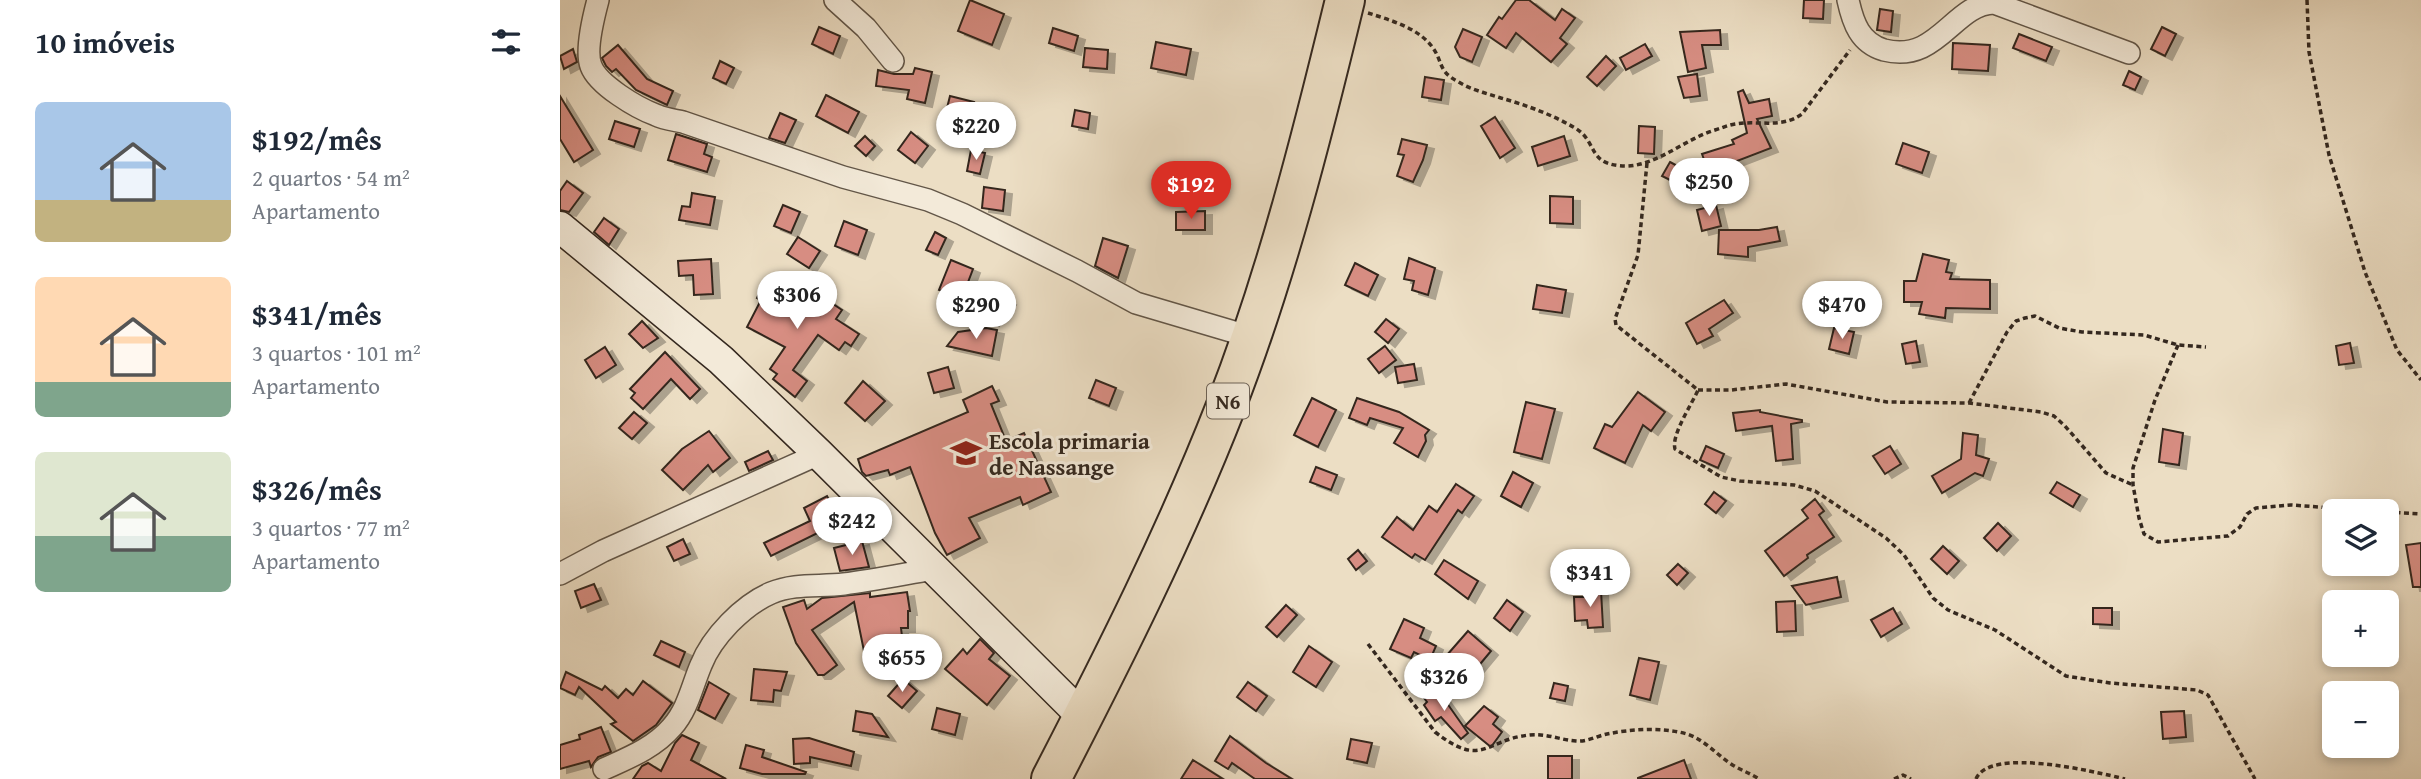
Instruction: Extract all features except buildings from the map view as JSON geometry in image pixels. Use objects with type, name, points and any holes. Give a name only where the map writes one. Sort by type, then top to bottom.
[{"type":"highway","name":"N6","points":[[1051,779],[1148,588],[1226,406],[1251,337],[1300,173],[1358,4]]},
{"type":"highway","name":"N6","points":[[1074,779],[1121,699],[1194,545],[1270,349],[1313,211],[1358,4]]},
{"type":"street","points":[[598,0],[589,48],[590,65],[599,77],[636,106],[656,116],[683,122],[843,177],[928,200],[962,214],[1136,303],[1251,337]]},
{"type":"street","points":[[835,0],[866,28],[893,61]]},
{"type":"street","points":[[1848,0],[1861,35],[1870,46],[1890,51],[1916,50],[1940,38],[1981,4],[1994,4],[2129,53]]},
{"type":"street","points":[[560,227],[721,360],[820,454],[1083,717]]},
{"type":"street","points":[[560,575],[603,551],[820,454]]},
{"type":"street","points":[[604,769],[644,750],[672,727],[684,709],[707,653],[734,617],[750,605],[791,587],[841,584],[934,569]]},
{"type":"path","points":[[2306,0],[2309,52],[2329,155],[2365,272],[2397,350],[2421,380]]},
{"type":"path","points":[[1358,4],[1415,32],[1433,48],[1442,70],[1455,80],[1483,94],[1522,105],[1577,129],[1587,139],[1595,156],[1604,162],[1626,166],[1647,163],[1716,130],[1737,124],[1792,121],[1802,114],[1861,35]]},
{"type":"path","points":[[1647,163],[1638,255],[1615,319],[1616,325],[1698,390],[1731,390],[1786,384],[1888,402],[1969,403],[2041,412],[2054,416],[2106,473],[2133,485]]},
{"type":"path","points":[[1969,403],[2007,332],[2016,321],[2025,318],[2035,316],[2059,328],[2081,332],[2144,335],[2179,345],[2206,347]]},
{"type":"path","points":[[2179,345],[2155,400],[2133,468],[2138,518],[2144,534],[2158,542],[2228,536],[2239,527],[2246,514],[2256,508],[2291,505],[2322,507]]},
{"type":"path","points":[[1698,390],[1676,435],[1675,449],[1721,477],[1794,485],[1815,491],[1886,538],[1904,555],[1933,598],[1948,610],[1995,630],[2066,676],[2110,683],[2197,690],[2208,695],[2255,779]]},
{"type":"path","points":[[2399,513],[2420,514]]},
{"type":"path","points":[[1368,644],[1435,732],[1447,742],[1466,750],[1488,750],[1525,735],[1541,734],[1577,742],[1634,730],[1666,730],[1688,734],[1703,741],[1729,763],[1759,779]]},
{"type":"path","points":[[1976,779],[1978,773],[1988,767],[2011,761],[2125,779]]},
{"type":"path","points":[[1894,779],[1903,775],[1911,779]]},
{"type":"place","name":"Escola primaria de Nassange","points":[[966,453]]}]
